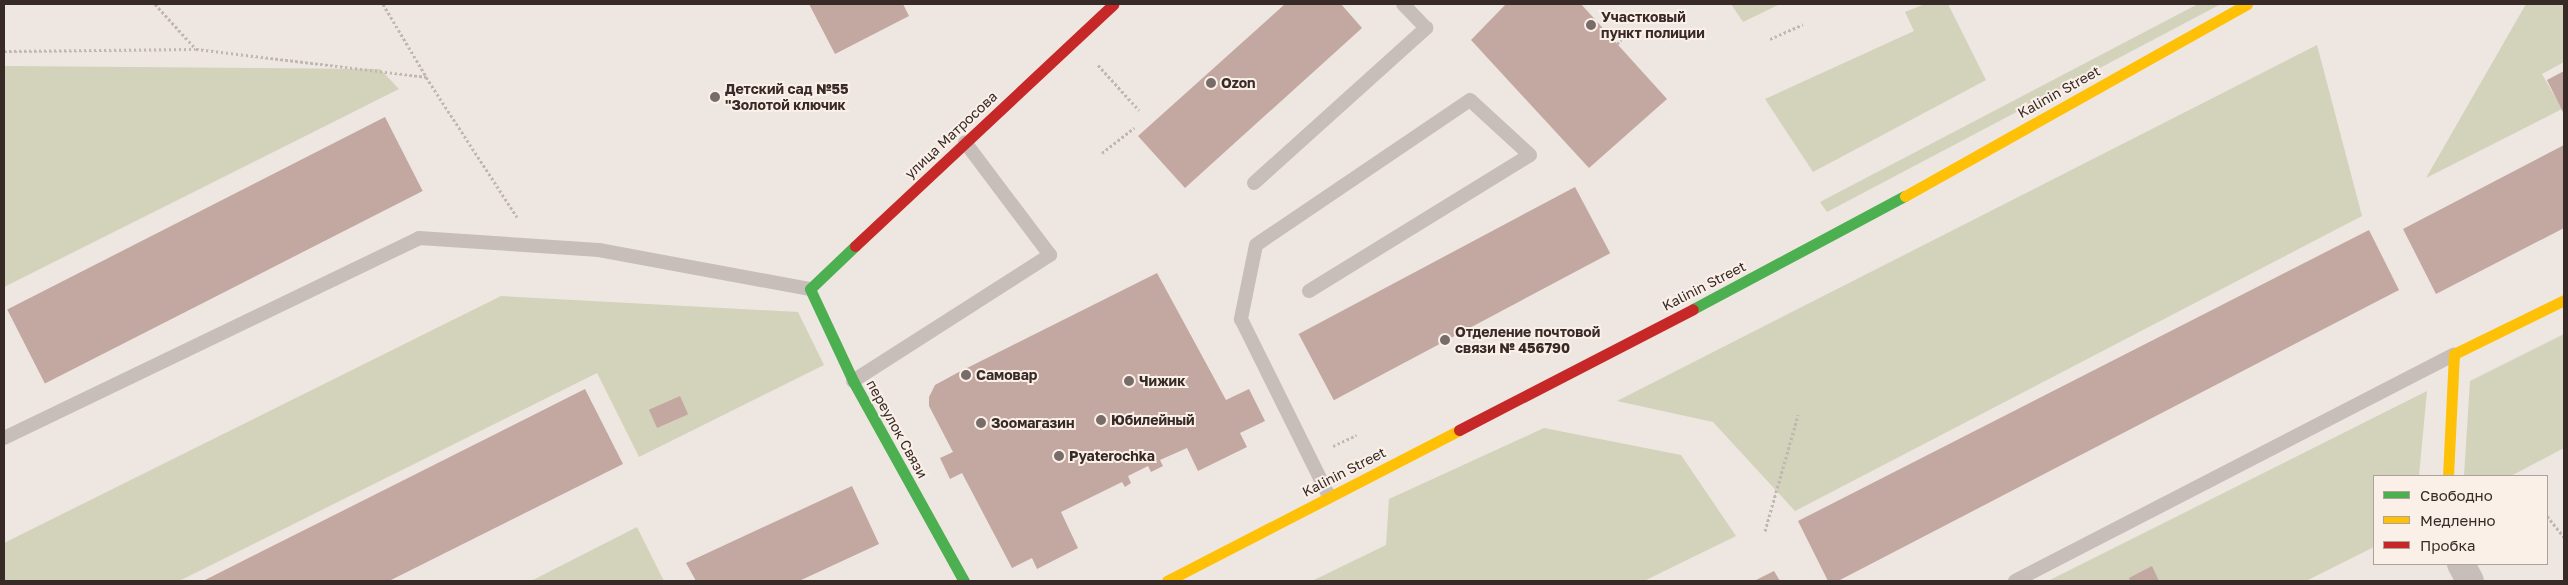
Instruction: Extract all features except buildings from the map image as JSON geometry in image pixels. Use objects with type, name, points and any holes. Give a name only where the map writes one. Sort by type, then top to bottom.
[{"type":"street","name":"улица Матросова","points":[[810,289],[1114,4]]},
{"type":"street","name":"Kalinin Street","points":[[1167,581],[1829,238],[2248,4]]},
{"type":"street","name":"переулок Связи","points":[[810,289],[853,381],[964,581]]},
{"type":"street","points":[[2448,475],[2454,354],[2564,300]]},
{"type":"street","points":[[2462,565],[2470,581]]},
{"type":"lane","points":[[1254,183],[1426,28],[1403,4]]},
{"type":"lane","points":[[1309,291],[1530,155],[1470,100],[1256,245],[1241,319],[1329,496]]},
{"type":"lane","points":[[853,381],[1050,256],[965,142]]},
{"type":"lane","points":[[4,438],[419,238],[599,250],[810,289]]},
{"type":"lane","points":[[2015,581],[2454,354]]},
{"type":"path","points":[[155,4],[196,49]]},
{"type":"path","points":[[383,4],[426,77],[522,224]]},
{"type":"path","points":[[1770,39],[1803,24]]},
{"type":"path","points":[[1617,44],[1621,40]]},
{"type":"path","points":[[4,51],[196,49],[426,77]]},
{"type":"path","points":[[1093,59],[1139,110]]},
{"type":"path","points":[[1102,153],[1134,128]]},
{"type":"path","points":[[1765,531],[1798,415]]},
{"type":"path","points":[[1328,448],[1358,435]]},
{"type":"path","points":[[2548,517],[2564,537]]},
{"type":"green space","points":[[1731,4],[1780,4],[1743,22]]},
{"type":"green space","points":[[1925,4],[1948,4],[1986,80],[1813,172],[1765,99],[1914,31],[1905,12]]},
{"type":"green space","points":[[2198,4],[2221,4],[1827,212],[1820,202]]},
{"type":"green space","points":[[2526,4],[2564,4],[2564,62],[2542,74],[2562,109],[2426,178]]},
{"type":"green space","points":[[2317,45],[2362,216],[1795,511],[1713,422],[1617,401]]},
{"type":"green space","points":[[4,66],[380,69],[399,89],[4,287]]},
{"type":"green space","points":[[501,296],[798,312],[824,365],[639,457],[597,373],[179,581],[4,581],[4,543]]},
{"type":"green space","points":[[2564,334],[2564,448],[2513,475],[2464,475],[2470,381]]},
{"type":"green space","points":[[2427,391],[2419,475],[2373,475],[2373,548],[2306,581],[2048,581]]},
{"type":"green space","points":[[1544,428],[1681,455],[1736,536],[1644,581],[1312,581],[1386,545],[1389,499]]},
{"type":"green space","points":[[637,527],[664,581],[531,581]]},
{"type":"traffic: fast","points":[[1693,309],[1905,196]]},
{"type":"traffic: fast","points":[[855,246],[810,289],[853,381],[964,581]]},
{"type":"traffic: slow","points":[[1905,196],[2247,4]]},
{"type":"traffic: slow","points":[[2448,475],[2454,354],[2564,300]]},
{"type":"traffic: slow","points":[[1167,581],[1459,430]]},
{"type":"traffic: jam","points":[[855,246],[1114,4]]},
{"type":"traffic: jam","points":[[1459,430],[1693,309]]},
{"type":"place","name":"Участковый пункт полиции","points":[[1591,25]]},
{"type":"place","name":"Ozon","points":[[1211,83]]},
{"type":"place","name":"Детский сад №55 \"Золотой ключик","points":[[715,97]]},
{"type":"place","name":"Отделение почтовой связи № 456790","points":[[1445,340]]},
{"type":"place","name":"Самовар","points":[[966,375]]},
{"type":"place","name":"Чижик","points":[[1129,381]]},
{"type":"place","name":"Юбилейный","points":[[1101,420]]},
{"type":"place","name":"Зоомагазин","points":[[981,423]]},
{"type":"place","name":"Pyaterochka","points":[[1059,456]]}]
